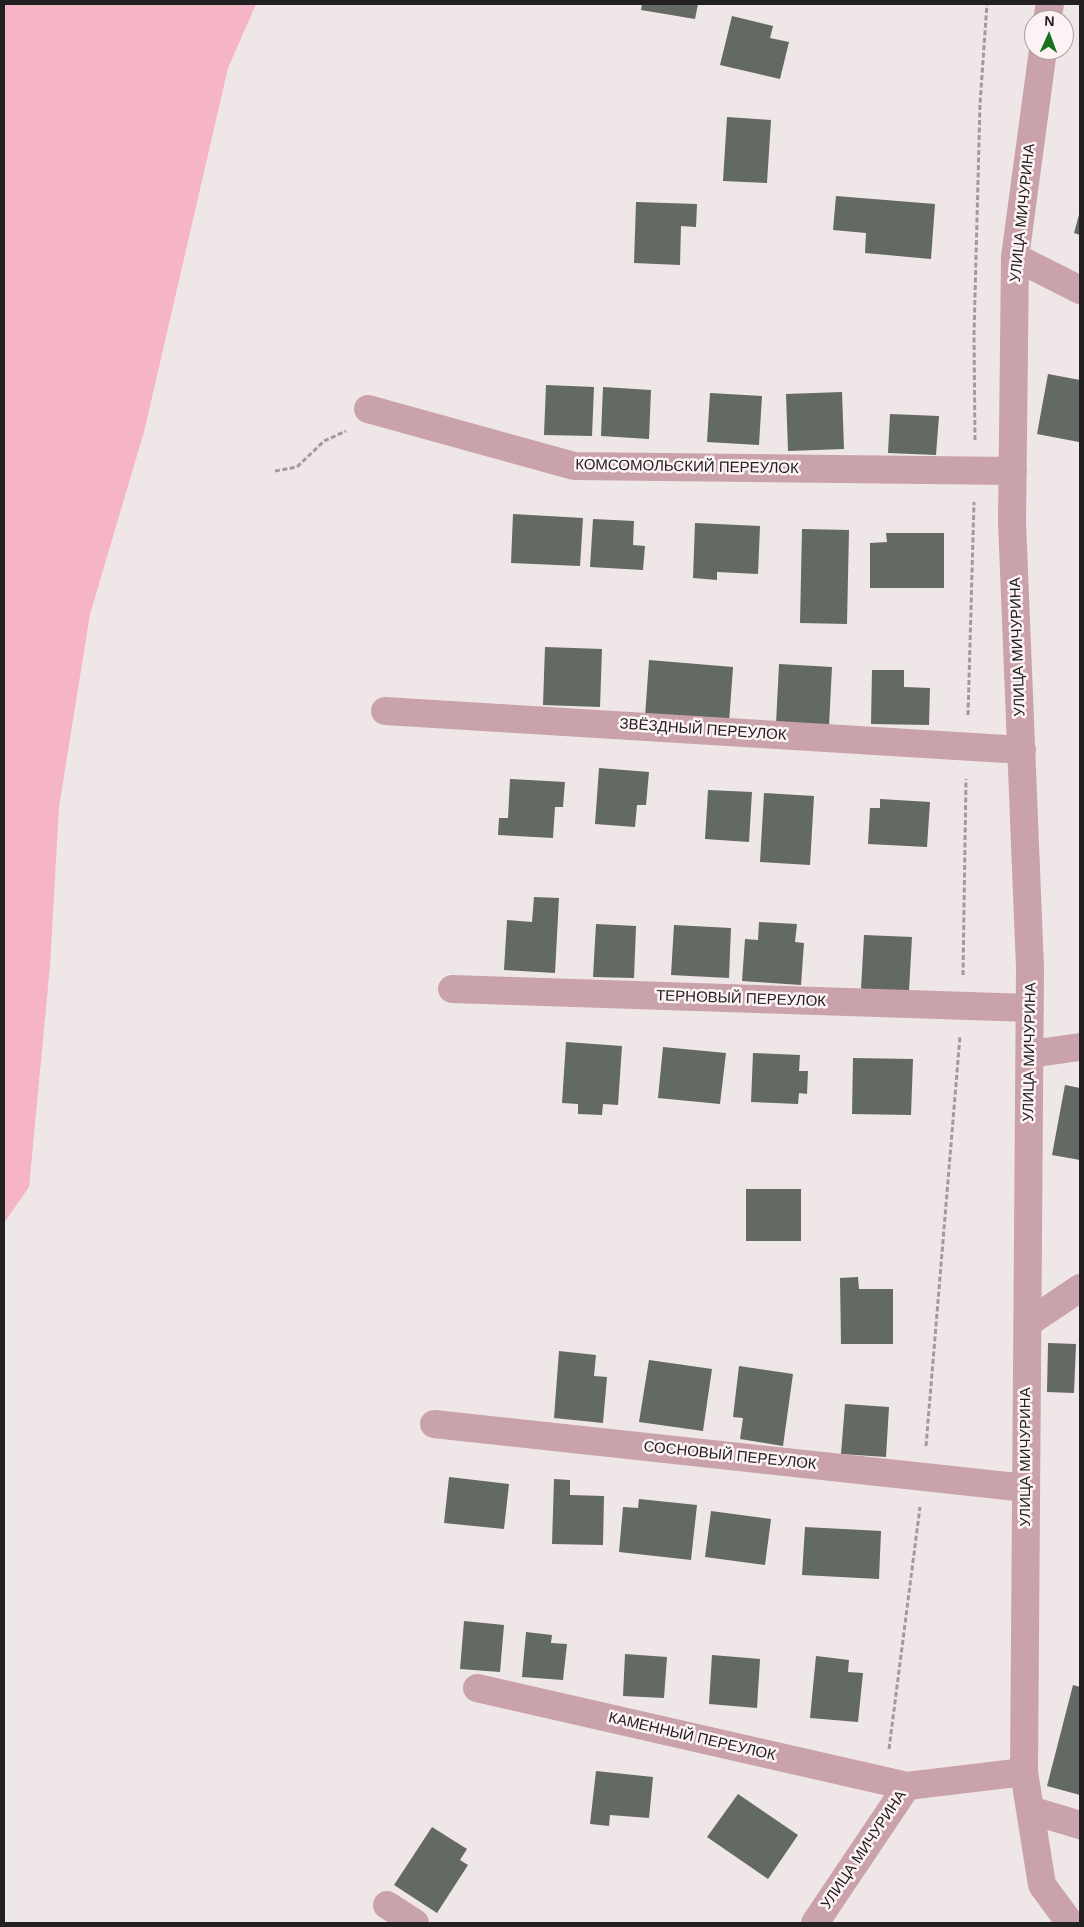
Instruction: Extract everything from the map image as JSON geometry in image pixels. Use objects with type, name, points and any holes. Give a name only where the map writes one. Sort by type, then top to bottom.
[{"type":"street","name":"УЛИЦА МИЧУРИНА","points":[[814,1923],[896,1784],[1024,1772],[1030,1008],[1022,750],[1012,522],[1015,257],[1042,60]]},
{"type":"street","points":[[1015,257],[1080,290]]},
{"type":"street","name":"КОМСОМОЛЬСКИЙ ПЕРЕУЛОК","points":[[371,409],[574,466],[1013,471]]},
{"type":"street","name":"ЗВЁЗДНЫЙ ПЕРЕУЛОК","points":[[385,711],[1022,750]]},
{"type":"street","name":"ТЕРНОВЫЙ ПЕРЕУЛОК","points":[[452,989],[1030,1008]]},
{"type":"street","points":[[1030,1054],[1080,1047]]},
{"type":"street","points":[[1028,1323],[1080,1288]]},
{"type":"street","name":"СОСНОВЫЙ ПЕРЕУЛОК","points":[[434,1424],[1026,1488]]},
{"type":"street","name":"КАМЕННЫЙ ПЕРЕУЛОК","points":[[477,1688],[896,1784]]},
{"type":"street","points":[[1024,1772],[1042,1885],[1070,1923]]},
{"type":"street","points":[[1030,1810],[1080,1824]]},
{"type":"street","points":[[387,1905],[416,1923]]},
{"type":"path","points":[[896,1784],[924,1477],[963,1006],[967,746],[975,470],[974,336],[979,124],[987,4]]},
{"type":"path","points":[[275,471],[297,467],[324,441],[358,426],[371,409]]},
{"type":"shaded area","points":[[4,4],[256,4],[228,68],[144,432],[90,614],[59,807],[50,966],[29,1187],[4,1223]]},
{"type":"building","points":[[642,4],[698,4],[695,19],[641,10]]},
{"type":"building","points":[[732,16],[773,26],[770,38],[789,42],[780,79],[720,65]]},
{"type":"building","points":[[727,117],[771,120],[767,183],[723,181]]},
{"type":"building","points":[[836,196],[935,204],[931,259],[865,253],[866,233],[833,230]]},
{"type":"building","points":[[636,202],[697,204],[696,227],[681,226],[680,265],[634,263]]},
{"type":"building","points":[[1080,211],[1080,235],[1074,233]]},
{"type":"building","points":[[1048,374],[1080,380],[1079,442],[1037,434]]},
{"type":"building","points":[[546,385],[594,387],[592,436],[544,435]]},
{"type":"building","points":[[603,387],[651,390],[649,439],[601,436]]},
{"type":"building","points":[[842,392],[844,449],[788,451],[786,394]]},
{"type":"building","points":[[710,393],[762,396],[759,445],[707,442]]},
{"type":"building","points":[[890,414],[939,416],[936,455],[888,453]]},
{"type":"building","points":[[513,514],[583,518],[580,566],[511,563]]},
{"type":"building","points":[[593,519],[634,521],[633,545],[645,546],[643,570],[590,567]]},
{"type":"building","points":[[695,523],[760,526],[758,574],[717,572],[717,580],[693,578]]},
{"type":"building","points":[[802,529],[849,530],[847,624],[800,623]]},
{"type":"building","points":[[886,533],[944,533],[944,588],[870,588],[870,543],[887,542]]},
{"type":"building","points":[[545,647],[602,649],[600,707],[543,705]]},
{"type":"building","points":[[649,660],[733,667],[729,723],[645,717]]},
{"type":"building","points":[[779,664],[832,667],[829,726],[776,724]]},
{"type":"building","points":[[872,670],[904,670],[904,687],[930,688],[929,725],[871,724]]},
{"type":"building","points":[[599,768],[649,772],[646,805],[637,805],[635,827],[595,824]]},
{"type":"building","points":[[510,779],[565,782],[563,807],[555,807],[553,838],[498,835],[499,818],[508,818]]},
{"type":"building","points":[[708,790],[752,792],[749,842],[705,839]]},
{"type":"building","points":[[764,793],[814,796],[810,865],[760,862]]},
{"type":"building","points":[[880,799],[930,802],[927,847],[868,844],[870,808],[880,808]]},
{"type":"building","points":[[534,897],[559,898],[555,973],[504,970],[507,920],[532,922]]},
{"type":"building","points":[[759,922],[797,924],[795,942],[804,943],[801,985],[742,981],[745,939],[758,940]]},
{"type":"building","points":[[596,924],[636,926],[634,978],[593,977]]},
{"type":"building","points":[[674,925],[731,928],[729,978],[671,975]]},
{"type":"building","points":[[864,935],[912,937],[909,991],[861,989]]},
{"type":"building","points":[[566,1042],[622,1046],[618,1105],[603,1104],[602,1115],[578,1114],[578,1104],[562,1103]]},
{"type":"building","points":[[663,1047],[726,1053],[720,1104],[658,1098]]},
{"type":"building","points":[[753,1053],[800,1055],[799,1071],[808,1071],[807,1094],[799,1093],[798,1104],[751,1102]]},
{"type":"building","points":[[853,1058],[913,1059],[911,1115],[852,1114]]},
{"type":"building","points":[[1065,1085],[1080,1088],[1080,1160],[1052,1155]]},
{"type":"building","points":[[746,1189],[801,1189],[801,1241],[746,1241]]},
{"type":"building","points":[[858,1277],[859,1289],[893,1289],[893,1344],[841,1344],[840,1278]]},
{"type":"building","points":[[1048,1343],[1076,1344],[1074,1393],[1047,1392]]},
{"type":"building","points":[[559,1351],[596,1355],[594,1376],[607,1377],[603,1423],[554,1418]]},
{"type":"building","points":[[649,1360],[712,1369],[703,1431],[639,1422]]},
{"type":"building","points":[[739,1366],[793,1374],[783,1446],[740,1439],[743,1418],[733,1417]]},
{"type":"building","points":[[845,1404],[889,1407],[886,1457],[841,1454]]},
{"type":"building","points":[[449,1477],[509,1484],[504,1529],[444,1523]]},
{"type":"building","points":[[554,1479],[570,1480],[570,1495],[604,1496],[603,1545],[552,1544]]},
{"type":"building","points":[[639,1499],[697,1505],[691,1560],[619,1552],[623,1507],[638,1508]]},
{"type":"building","points":[[711,1511],[771,1519],[765,1565],[705,1557]]},
{"type":"building","points":[[805,1527],[881,1531],[879,1579],[802,1575]]},
{"type":"building","points":[[464,1621],[504,1625],[500,1672],[460,1669]]},
{"type":"building","points":[[526,1632],[552,1635],[551,1643],[567,1644],[563,1680],[522,1677]]},
{"type":"building","points":[[625,1654],[667,1657],[664,1698],[623,1696]]},
{"type":"building","points":[[712,1655],[760,1659],[757,1708],[709,1704]]},
{"type":"building","points":[[816,1656],[849,1660],[848,1672],[863,1673],[858,1722],[810,1718]]},
{"type":"building","points":[[1073,1685],[1080,1687],[1080,1795],[1047,1786]]},
{"type":"building","points":[[596,1771],[653,1777],[649,1818],[610,1815],[609,1826],[590,1824]]},
{"type":"building","points":[[738,1794],[798,1835],[768,1879],[707,1837]]},
{"type":"building","points":[[432,1827],[467,1849],[460,1860],[468,1865],[437,1913],[394,1885]]}]
